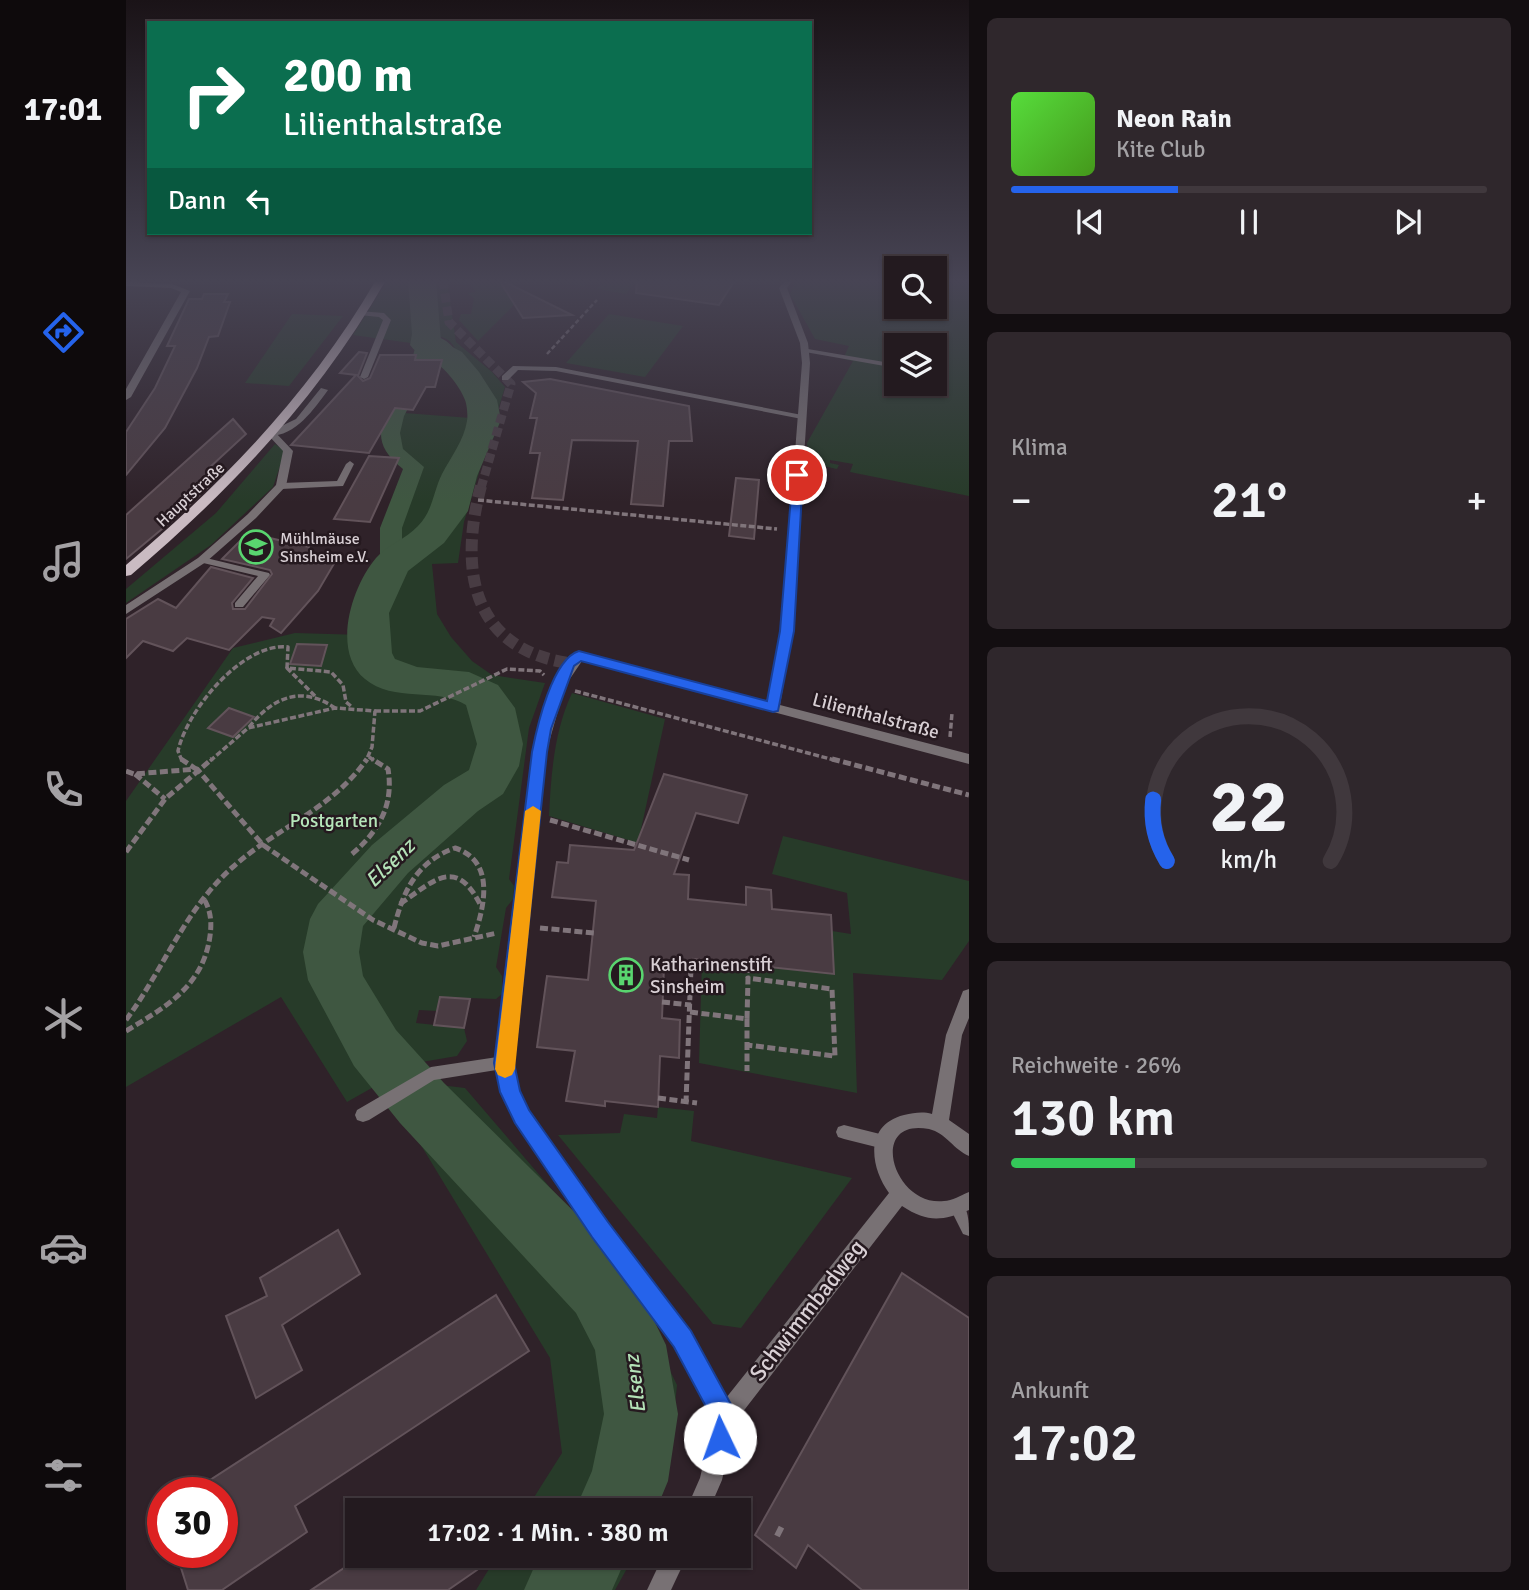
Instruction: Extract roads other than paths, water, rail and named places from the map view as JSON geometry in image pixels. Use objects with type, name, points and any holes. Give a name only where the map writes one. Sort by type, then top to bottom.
[{"type":"main road","name":"Hauptstraße","points":[[126,572],[190,518],[272,434],[331,354]]},
{"type":"street","points":[[126,397],[150,354]]},
{"type":"street","points":[[773,707],[787,631],[805,354]]},
{"type":"street","points":[[126,610],[202,560],[281,486],[288,451],[272,434]]},
{"type":"street","name":"Lilienthalstraße","points":[[504,1063],[522,928],[539,752],[544,729],[568,663],[579,656],[969,759]]},
{"type":"street","points":[[939,1124],[954,1035],[969,996]]},
{"type":"street","points":[[504,1063],[510,1092],[522,1116],[600,1229],[683,1339],[725,1417]]},
{"type":"street","points":[[964,1205],[947,1211],[923,1208],[900,1194],[885,1174],[882,1163],[884,1142],[889,1133],[905,1122],[916,1120],[939,1124],[955,1132],[969,1147]]},
{"type":"street","name":"Schwimmbadweg","points":[[703,1498],[711,1480],[725,1417],[900,1194]]},
{"type":"street","points":[[659,1590],[669,1568]]},
{"type":"lane","points":[[364,377],[373,354]]},
{"type":"lane","points":[[829,354],[884,364]]},
{"type":"lane","points":[[505,378],[516,368],[556,369],[802,417]]},
{"type":"lane","name":"Hauptstraße","points":[[272,434],[299,421],[324,390]]},
{"type":"lane","points":[[281,486],[340,484],[350,464]]},
{"type":"lane","points":[[202,560],[265,575],[239,605]]},
{"type":"lane","points":[[363,1115],[431,1074],[504,1063]]},
{"type":"lane","points":[[844,1132],[884,1142]]},
{"type":"lane","points":[[964,1205],[969,1228]]},
{"type":"waterway","points":[[391,565],[391,528],[414,467],[394,452],[390,433],[394,416],[415,378],[422,354]]},
{"type":"waterway","name":"Elsenz","points":[[442,354],[451,359],[468,379],[481,400],[484,420],[459,476],[449,511],[431,535],[391,565],[368,613],[370,654],[380,669],[410,681],[469,687],[482,695],[492,708],[500,744],[495,766],[486,782],[461,798],[390,859],[337,919],[331,952],[336,980],[375,1048],[422,1103],[601,1288],[630,1345],[641,1414],[629,1481],[620,1498]]},
{"type":"waterway","name":"Elsenz","points":[[565,1590],[579,1568]]},
{"type":"tunnel","points":[[481,354],[511,384],[481,488]]},
{"type":"tunnel","points":[[481,486],[474,517],[472,547],[473,575],[480,600],[492,622],[510,641],[536,654],[568,663]]},
{"type":"place","name":"Mühlmäuse Sinsheim e.V.","points":[[256,547]]},
{"type":"place","name":"Katharinenstift Sinsheim","points":[[626,975]]},
{"type":"park label","name":"Postgarten","points":[[334,820]]}]
